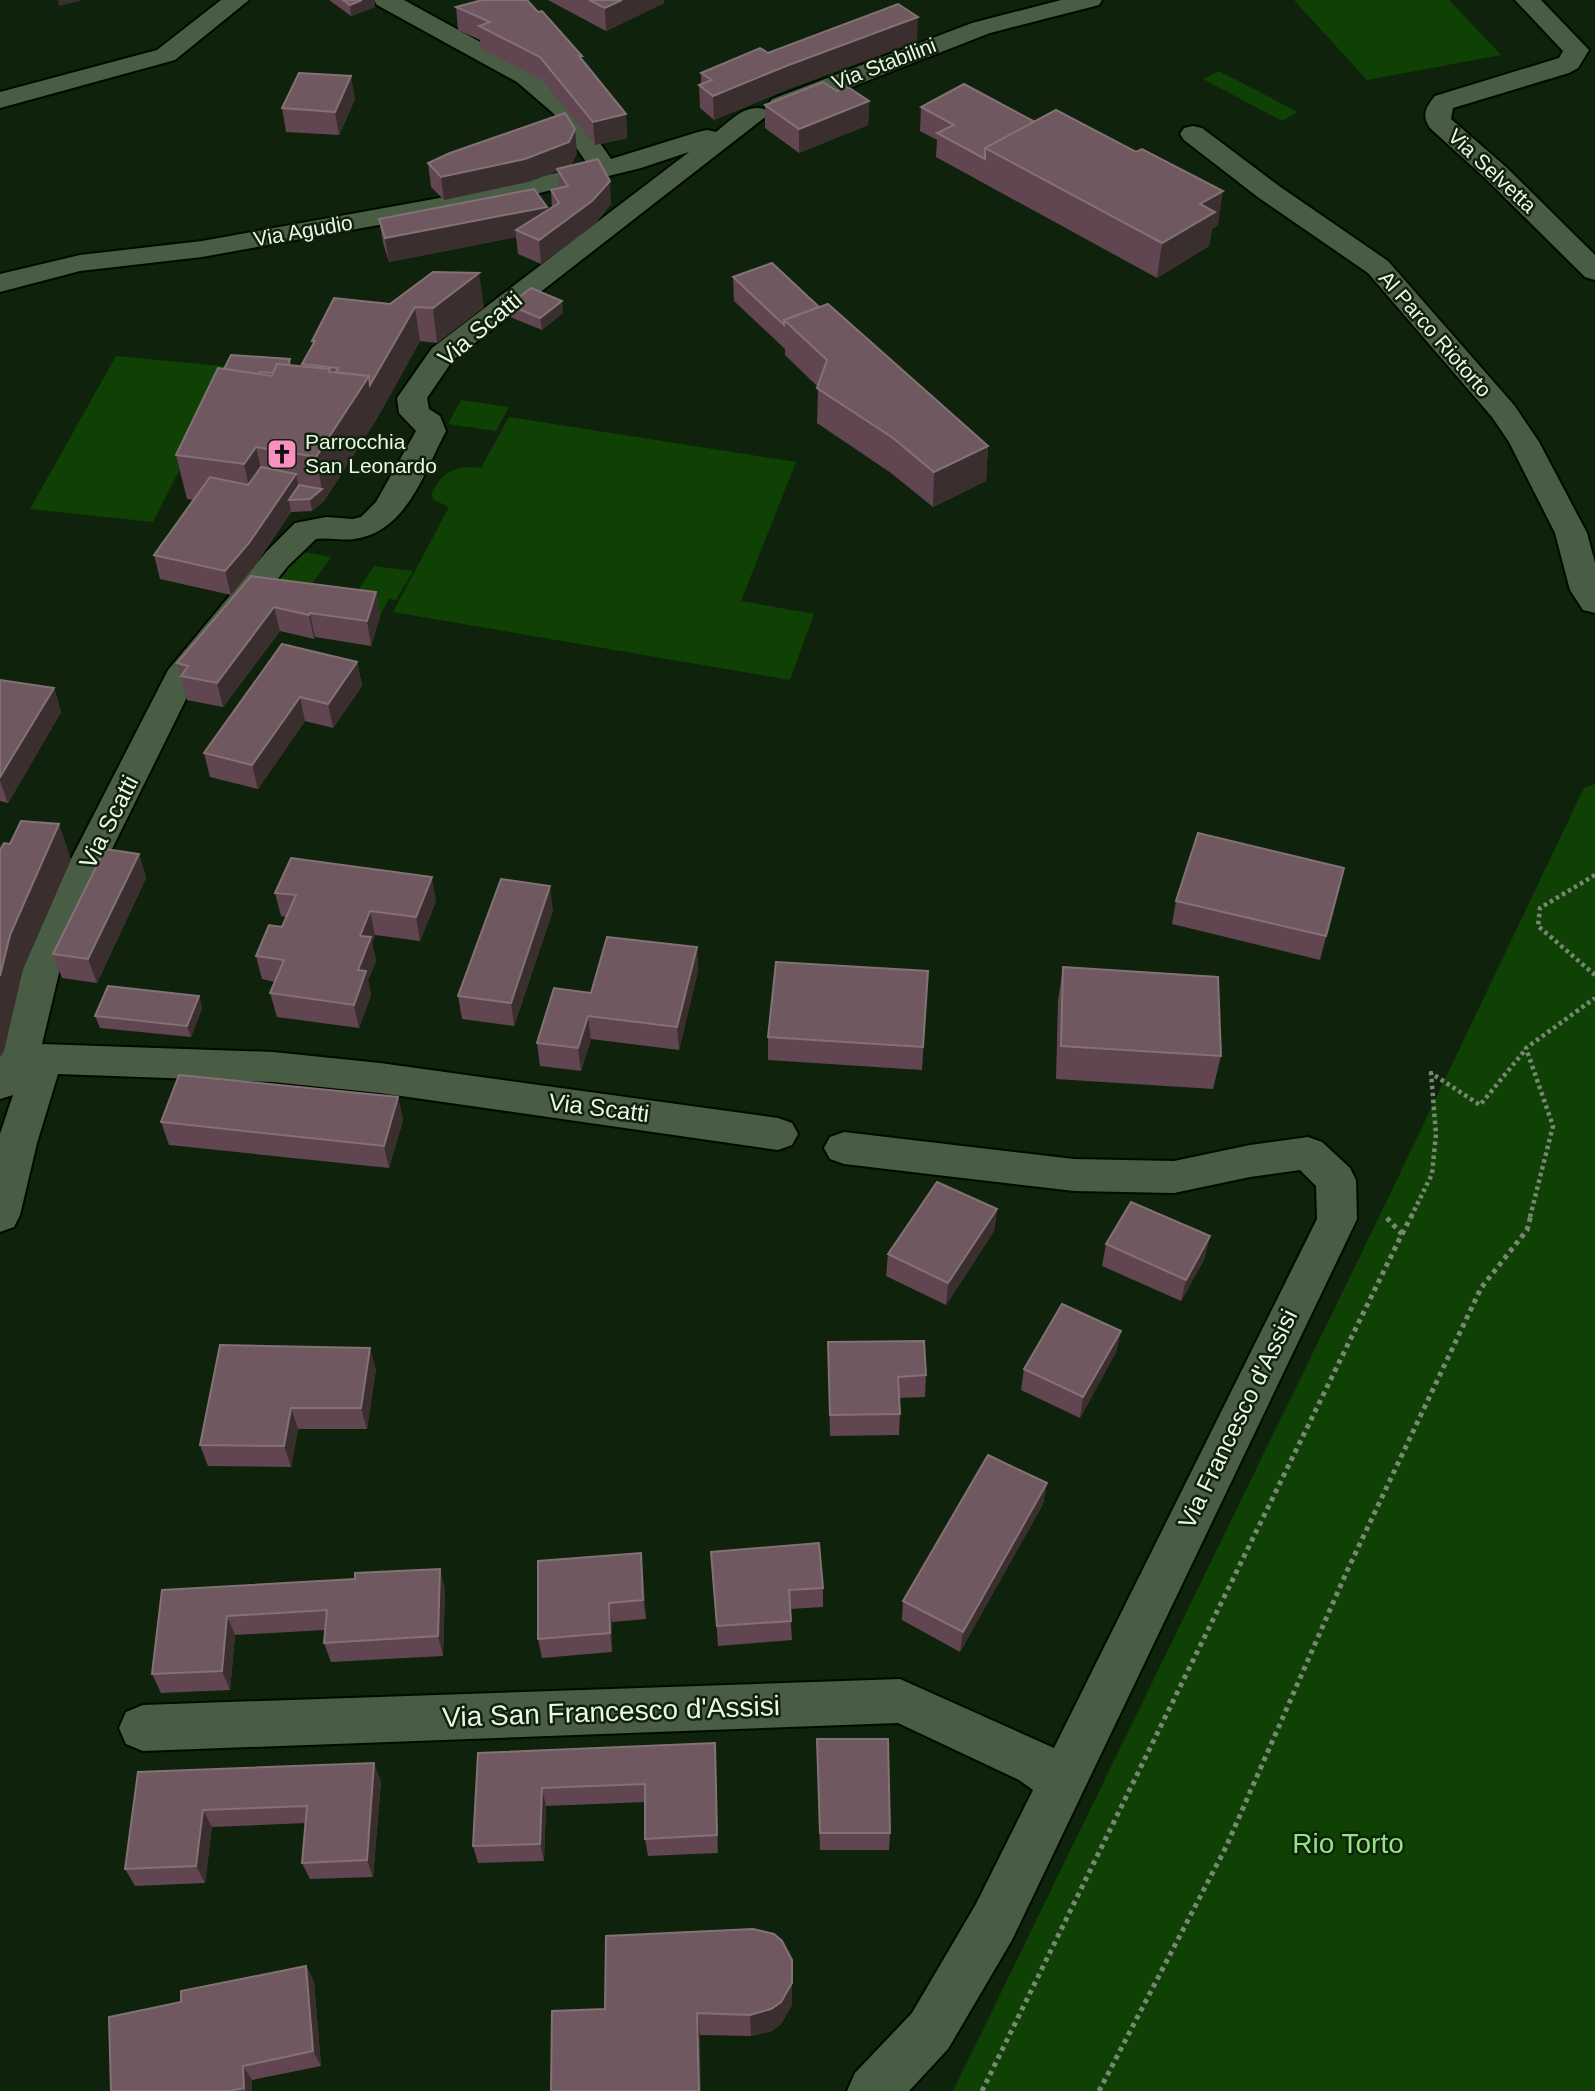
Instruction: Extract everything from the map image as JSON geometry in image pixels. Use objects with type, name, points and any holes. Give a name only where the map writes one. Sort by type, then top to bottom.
[{"type":"street","points":[[0,100],[166,55],[237,0]]},
{"type":"street","points":[[386,0],[526,76],[563,108],[604,169]]},
{"type":"street","name":"Via Stabilini","points":[[604,169],[698,142],[755,115],[981,27],[1090,0]]},
{"type":"street","name":"Via Selvetta","points":[[1527,0],[1576,50],[1573,59],[1560,68],[1444,102],[1436,116],[1439,122],[1496,173],[1595,271]]},
{"type":"street","name":"Via Scatti","points":[[755,115],[442,354],[412,398],[414,413],[429,423],[431,431],[389,508],[372,524],[353,529],[326,527],[306,530],[180,678],[88,861],[40,973],[21,1068],[273,1067],[380,1078],[643,1113],[778,1135]]},
{"type":"street","name":"Al Parco Riotorto","points":[[1193,134],[1269,192],[1378,267],[1503,411],[1524,442],[1571,533],[1586,590],[1595,602]]},
{"type":"street","name":"Via Agudio","points":[[0,283],[80,263],[202,249],[495,196],[604,169]]},
{"type":"street","points":[[0,1215],[17,1143],[21,1068]]},
{"type":"street","points":[[844,1148],[1074,1175],[1174,1177],[1250,1161],[1308,1153],[1336,1180]]},
{"type":"street","name":"Via Francesco d'Assisi","points":[[873,2091],[930,2031],[994,1922],[1336,1219],[1336,1180]]},
{"type":"street","name":"Via San Francesco d'Assisi","points":[[143,1728],[900,1701],[1035,1764],[1061,1781]]},
{"type":"path","points":[[1595,875],[1540,908],[1538,926],[1595,975]]},
{"type":"path","points":[[982,2091],[1432,1174],[1436,1134],[1431,1073],[1480,1105],[1527,1048],[1595,998]]},
{"type":"path","points":[[1099,2091],[1226,1847],[1347,1571],[1481,1288],[1527,1230],[1553,1126],[1527,1048]]},
{"type":"path","points":[[1336,1180],[1381,1213],[1402,1234]]},
{"type":"green space","points":[[1294,0],[1449,0],[1501,55],[1367,80]]},
{"type":"green space","points":[[1219,71],[1298,112],[1282,121],[1203,79]]},
{"type":"green space","points":[[116,356],[232,367],[153,522],[30,509]]},
{"type":"green space","points":[[461,400],[509,407],[496,431],[448,424]]},
{"type":"green space","points":[[509,417],[796,462],[741,601],[814,614],[790,680],[393,612],[449,507],[434,500],[431,495],[440,480],[451,471],[464,467],[481,468]]},
{"type":"green space","points":[[299,551],[331,557],[297,605],[256,600]]},
{"type":"green space","points":[[374,566],[413,571],[396,600],[389,599],[380,616],[344,611]]},
{"type":"green space","name":"Rio Torto","points":[[1595,784],[1595,2091],[953,2091],[1381,1213],[1584,788]]},
{"type":"building","points":[[343,0],[362,0],[350,5]]},
{"type":"building","points":[[482,0],[527,0],[538,12],[542,11],[582,56],[579,56],[626,114],[593,122],[540,57],[479,26],[490,22],[456,7]]},
{"type":"building","points":[[589,0],[622,0],[605,8]]},
{"type":"building","points":[[898,4],[918,17],[713,96],[699,85],[712,80],[701,73],[760,48],[768,53]]},
{"type":"building","points":[[299,73],[351,76],[335,112],[282,108]]},
{"type":"building","points":[[823,82],[837,91],[848,87],[869,101],[799,129],[765,105]]},
{"type":"building","points":[[964,84],[1035,122],[985,148],[985,159],[937,133],[954,125],[921,107]]},
{"type":"building","points":[[1056,110],[1136,152],[1142,149],[1223,191],[1200,204],[1215,212],[1162,243],[985,148]]},
{"type":"building","points":[[565,113],[575,129],[569,142],[525,159],[441,177],[428,163],[450,153]]},
{"type":"building","points":[[598,159],[610,181],[592,201],[539,240],[516,230],[559,203],[551,190],[568,186],[557,169]]},
{"type":"building","points":[[534,189],[547,207],[385,238],[379,219]]},
{"type":"building","points":[[772,263],[819,307],[784,320],[784,325],[733,277]]},
{"type":"building","points":[[433,272],[479,273],[433,308],[415,307],[370,385],[369,376],[336,372],[338,368],[302,364],[334,298],[390,304]]},
{"type":"building","points":[[531,288],[562,301],[540,318],[509,305]]},
{"type":"building","points":[[828,304],[988,446],[934,472],[893,438],[817,388],[827,360],[784,320]]},
{"type":"building","points":[[231,355],[290,359],[288,365],[277,364],[273,373],[259,374],[224,369]]},
{"type":"building","points":[[277,364],[369,376],[316,457],[256,447],[244,464],[176,455],[218,368],[272,376]]},
{"type":"building","points":[[261,467],[296,474],[249,543],[225,571],[154,555],[210,477],[248,485]]},
{"type":"building","points":[[299,485],[322,489],[310,499],[289,500]]},
{"type":"building","points":[[251,576],[376,592],[367,621],[309,615],[274,607],[217,683],[181,676],[188,666],[177,663]]},
{"type":"building","points":[[282,644],[357,662],[328,704],[300,697],[252,765],[204,753]]},
{"type":"building","points":[[0,680],[54,688],[0,777]]},
{"type":"building","points":[[21,821],[59,824],[10,935],[0,976],[0,850],[4,843],[10,844]]},
{"type":"building","points":[[1198,833],[1344,868],[1326,936],[1176,901]]},
{"type":"building","points":[[105,849],[139,854],[88,959],[53,954]]},
{"type":"building","points":[[291,858],[432,877],[416,917],[370,911],[360,936],[371,937],[358,970],[366,971],[354,1005],[270,993],[284,960],[256,956],[269,925],[282,927],[296,895],[275,893]]},
{"type":"building","points":[[501,879],[550,886],[511,1003],[458,996]]},
{"type":"building","points":[[607,937],[697,947],[677,1027],[588,1016],[578,1048],[537,1043],[554,988],[591,993]]},
{"type":"building","points":[[776,962],[928,971],[923,1047],[768,1037]]},
{"type":"building","points":[[1063,967],[1218,977],[1221,1056],[1061,1046]]},
{"type":"building","points":[[108,986],[199,996],[187,1026],[95,1016]]},
{"type":"building","points":[[179,1075],[398,1097],[384,1146],[161,1122]]},
{"type":"building","points":[[937,1182],[997,1209],[948,1283],[888,1254]]},
{"type":"building","points":[[1131,1202],[1210,1236],[1186,1280],[1106,1244]]},
{"type":"building","points":[[1062,1304],[1121,1331],[1083,1397],[1024,1369]]},
{"type":"building","points":[[924,1341],[926,1375],[898,1377],[900,1414],[830,1415],[828,1342]]},
{"type":"building","points":[[220,1345],[370,1348],[361,1408],[291,1408],[284,1446],[200,1445]]},
{"type":"building","points":[[988,1455],[1047,1483],[963,1632],[903,1601]]},
{"type":"building","points":[[819,1543],[823,1588],[789,1590],[791,1621],[717,1626],[711,1552]]},
{"type":"building","points":[[641,1553],[643,1600],[609,1603],[610,1633],[538,1639],[538,1561]]},
{"type":"building","points":[[440,1569],[438,1636],[324,1643],[327,1610],[227,1616],[222,1671],[152,1674],[162,1590],[355,1579],[355,1573]]},
{"type":"building","points":[[817,1739],[888,1739],[890,1833],[820,1833]]},
{"type":"building","points":[[715,1743],[717,1835],[645,1839],[645,1784],[542,1788],[540,1844],[473,1846],[478,1753]]},
{"type":"building","points":[[374,1763],[367,1860],[302,1863],[307,1806],[203,1810],[196,1866],[125,1869],[138,1772]]},
{"type":"building","points":[[753,1929],[774,1934],[782,1941],[792,1960],[792,1983],[781,2002],[771,2009],[750,2015],[697,2013],[699,2091],[551,2091],[552,2011],[605,2009],[606,1936]]},
{"type":"building","points":[[306,1966],[313,2051],[243,2066],[244,2088],[229,2091],[111,2091],[109,2017],[181,2002],[181,1991]]},
{"type":"place","name":"Parrocchia San Leonardo","points":[[282,454]]}]
